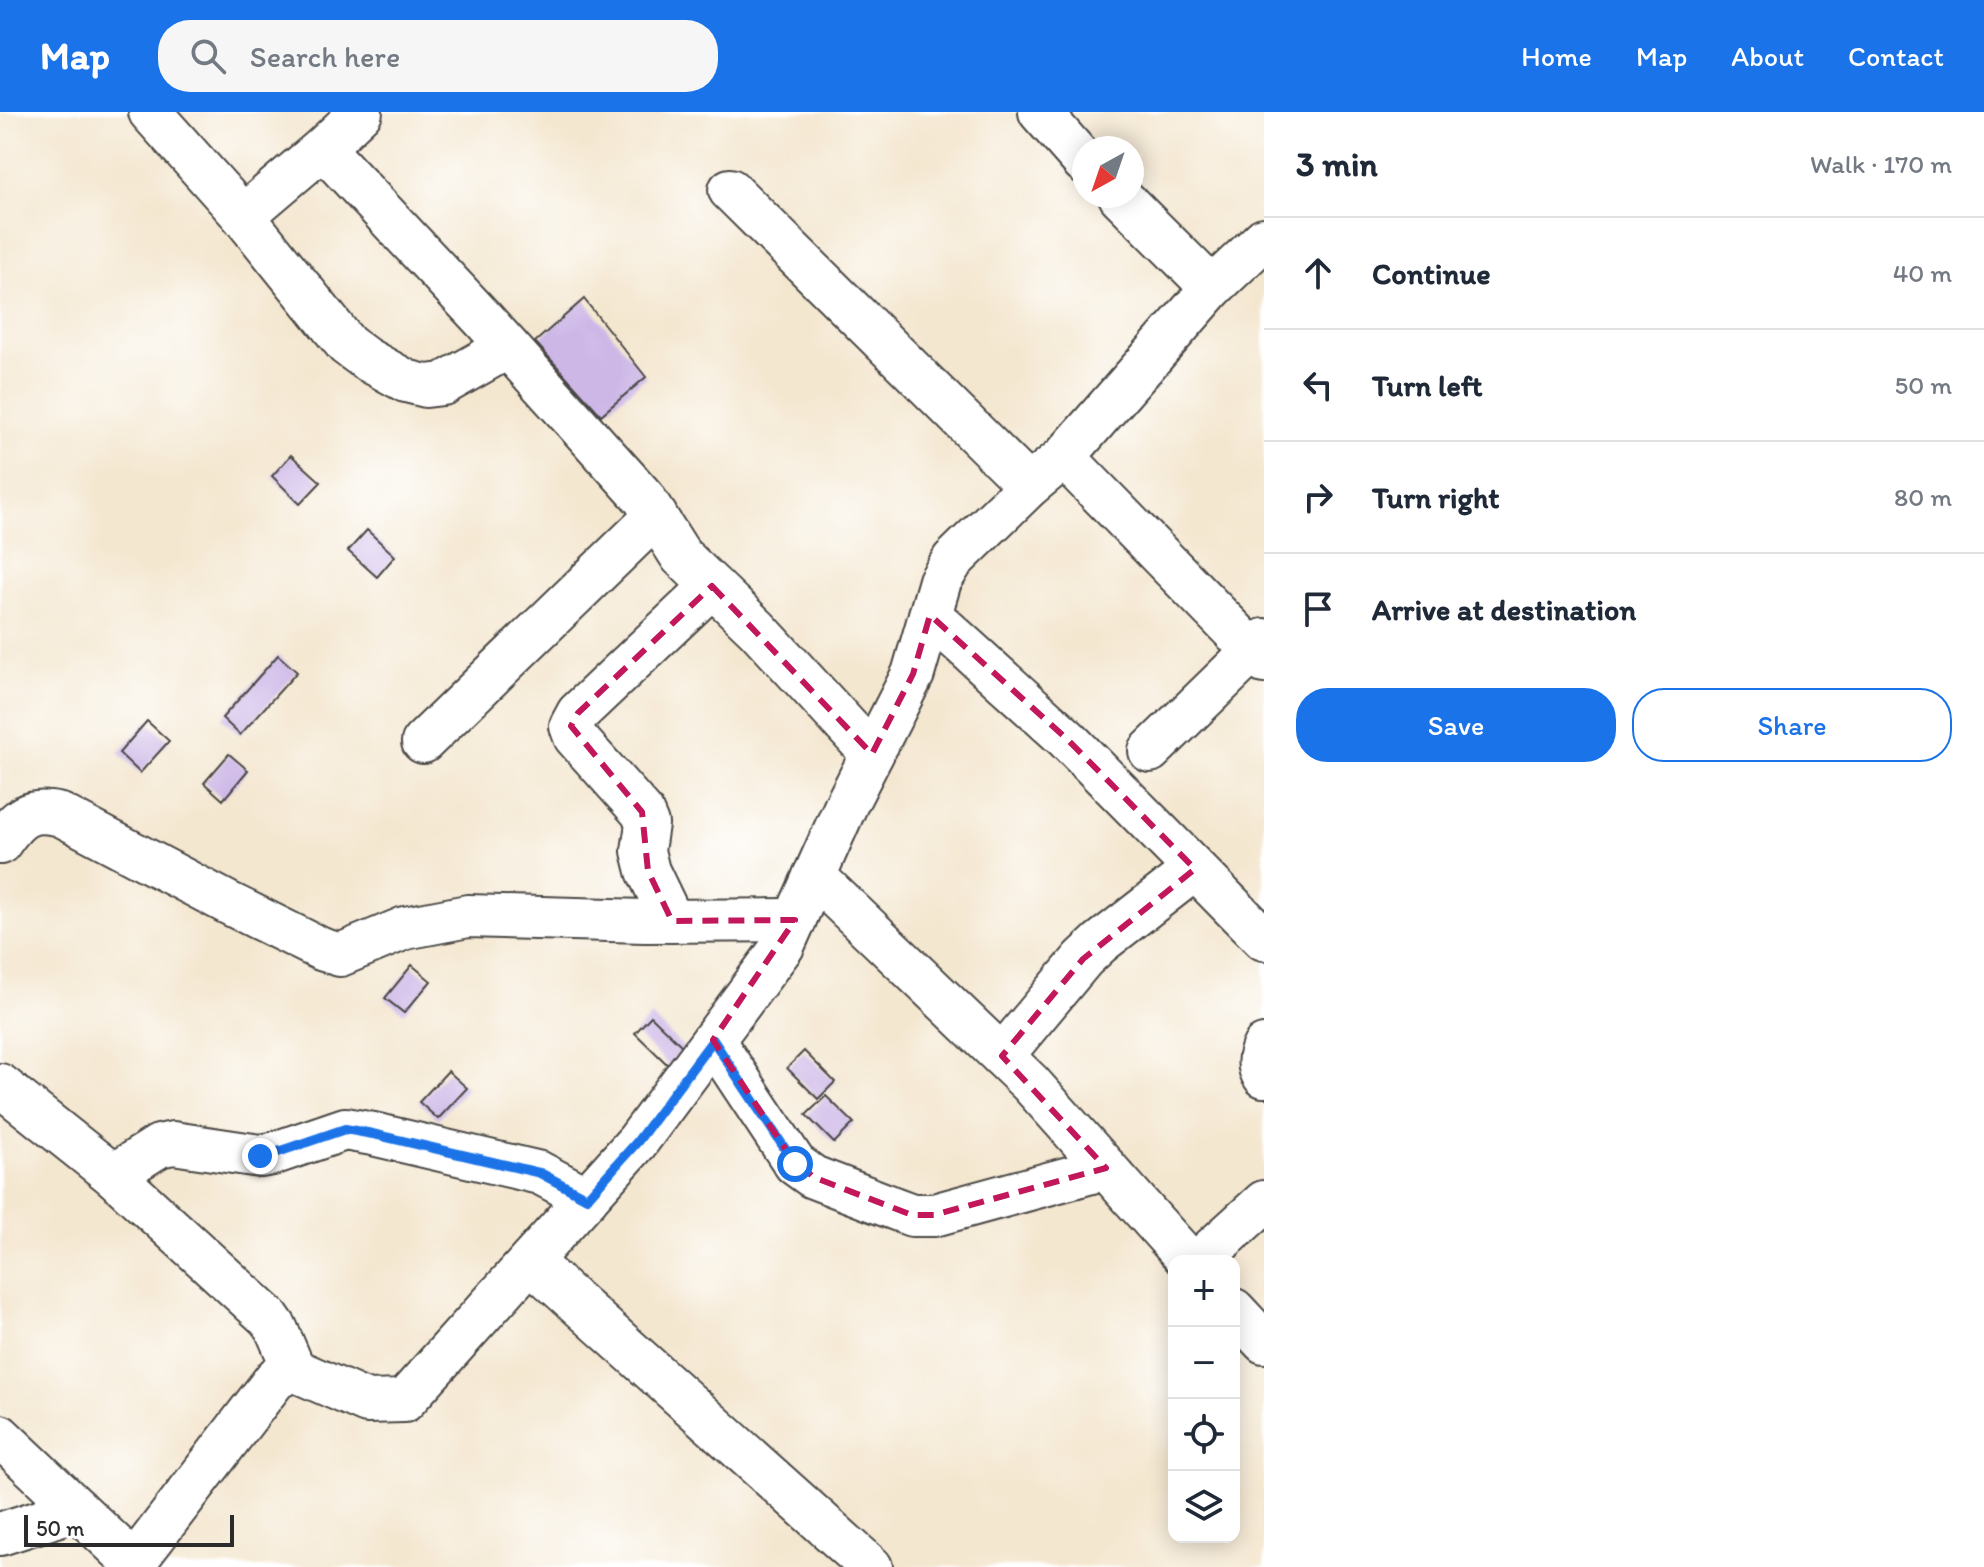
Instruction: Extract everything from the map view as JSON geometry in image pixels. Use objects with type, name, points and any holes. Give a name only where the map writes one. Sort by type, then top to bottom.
[{"type":"street","points":[[150,112],[243,216],[347,345],[366,359],[406,381],[426,386],[443,384],[508,347]]},
{"type":"street","points":[[243,216],[361,112]]},
{"type":"street","points":[[323,148],[644,498],[681,556],[757,629],[872,754]]},
{"type":"street","points":[[730,190],[1029,486]]},
{"type":"street","points":[[1132,208],[1212,288]]},
{"type":"street","points":[[0,1085],[113,1175],[269,1318],[294,1370],[367,1402],[404,1401],[637,1142],[783,946],[872,754],[913,674],[940,581],[953,560],[1029,486],[1064,457],[1212,288],[1262,245]]},
{"type":"street","points":[[1064,457],[1260,651],[1150,751]]},
{"type":"street","points":[[423,742],[656,516]]},
{"type":"street","points":[[672,921],[648,871],[643,851],[647,824],[642,812],[575,737],[571,726],[578,713],[712,586]]},
{"type":"street","points":[[930,615],[1067,739],[1195,869],[1258,924]]},
{"type":"street","points":[[8,818],[44,810],[61,815],[228,903],[321,949],[340,955],[405,928],[468,916],[672,921],[795,920]]},
{"type":"street","points":[[1002,1056],[1083,959],[1195,869]]},
{"type":"street","points":[[814,876],[1030,1083],[1184,1255]]},
{"type":"street","points":[[713,1040],[795,1164],[813,1177],[912,1215],[934,1215],[1106,1168]]},
{"type":"street","points":[[1264,1046],[1258,1057],[1264,1076]]},
{"type":"street","points":[[113,1175],[159,1146],[173,1143],[260,1156],[345,1129],[540,1173],[587,1198]]},
{"type":"street","points":[[1206,1255],[1264,1202]]},
{"type":"street","points":[[530,1261],[871,1567]]},
{"type":"street","points":[[1240,1316],[1264,1342]]},
{"type":"street","points":[[0,1436],[132,1565],[276,1378],[294,1370]]},
{"type":"street","points":[[0,1534],[77,1509]]},
{"type":"highlighted area","points":[[712,586],[872,754],[913,674],[930,615],[1067,739],[1195,869],[1083,959],[1002,1056],[1106,1168],[934,1215],[912,1215],[813,1177],[788,1153],[713,1040],[795,920],[672,921],[648,871],[642,812],[571,726],[578,713]]},
{"type":"building","points":[[584,299],[646,377],[601,415],[535,342]]},
{"type":"building","points":[[291,455],[321,482],[300,504],[272,476]]},
{"type":"building","points":[[367,530],[395,556],[377,577],[348,551]]},
{"type":"building","points":[[278,655],[297,672],[240,735],[222,718]]},
{"type":"building","points":[[147,721],[169,741],[140,773],[119,753]]},
{"type":"building","points":[[229,754],[248,770],[223,800],[204,783]]},
{"type":"building","points":[[412,965],[431,981],[404,1013],[385,998]]},
{"type":"building","points":[[651,1016],[686,1050],[670,1067],[635,1033]]},
{"type":"building","points":[[804,1051],[835,1082],[818,1099],[787,1068]]},
{"type":"building","points":[[448,1071],[467,1088],[438,1119],[419,1102]]},
{"type":"building","points":[[826,1096],[854,1123],[834,1143],[806,1115]]},
{"type":"route","points":[[260,1156],[345,1129],[540,1173],[587,1198],[637,1142],[713,1040],[795,1164]]}]
